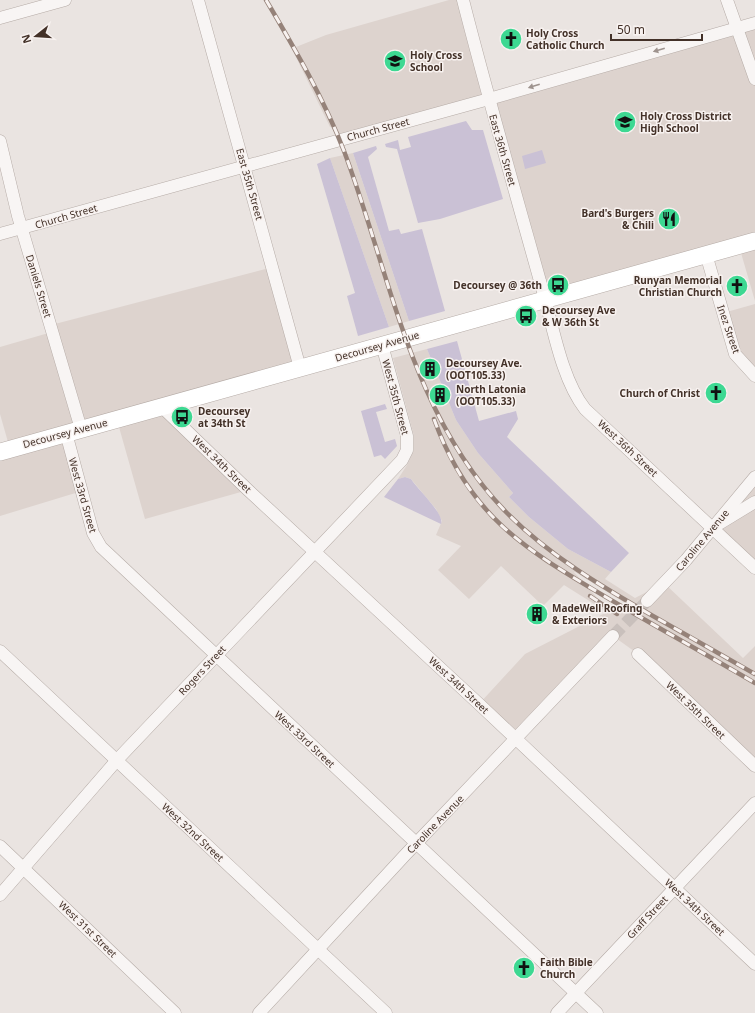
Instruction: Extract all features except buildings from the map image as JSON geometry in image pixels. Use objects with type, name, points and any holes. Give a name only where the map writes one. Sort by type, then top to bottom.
[{"type":"main road","name":"Decoursey Avenue","points":[[0,452],[755,241]]},
{"type":"street","points":[[0,18],[65,0]]},
{"type":"street","name":"East 35th Street","points":[[198,0],[300,368]]},
{"type":"street","name":"East 36th Street","points":[[463,0],[545,300]]},
{"type":"street","points":[[727,0],[755,79]]},
{"type":"street","name":"Church Street","points":[[0,234],[489,99],[755,23]]},
{"type":"street","name":"Daniels Street","points":[[0,141],[74,431]]},
{"type":"street","name":"Inez Street","points":[[706,254],[735,354],[755,376]]},
{"type":"street","name":"West 36th Street","points":[[545,300],[568,376],[576,396],[586,409],[755,568]]},
{"type":"street","name":"West 35th Street","points":[[382,345],[407,436],[407,450]]},
{"type":"street","name":"West 34th Street","points":[[162,407],[315,553],[516,738],[755,964]]},
{"type":"street","name":"West 33rd Street","points":[[74,431],[93,533],[101,547],[597,1013]]},
{"type":"street","name":"Rogers Street","points":[[0,895],[117,760],[402,460],[407,450]]},
{"type":"street","name":"Caroline Avenue","points":[[647,601],[686,560],[755,477]]},
{"type":"street","points":[[713,527],[726,521],[755,502]]},
{"type":"street","name":"Caroline Avenue","points":[[259,1013],[416,844],[613,636]]},
{"type":"street","name":"West 32nd Street","points":[[0,651],[386,1013]]},
{"type":"street","name":"West 35th Street","points":[[638,654],[755,766]]},
{"type":"street","name":"Graff Street","points":[[557,1013],[755,804]]},
{"type":"street","name":"West 31st Street","points":[[0,846],[175,1013]]},
{"type":"shaded area","points":[[264,0],[269,0],[296,47],[326,35],[449,0],[463,0],[489,99],[339,140],[333,126],[330,127],[294,53]]},
{"type":"shaded area","points":[[755,23],[755,301],[739,246],[545,300],[489,99]]},
{"type":"shaded area","points":[[466,121],[472,130],[483,130],[503,199],[440,219],[418,223],[397,149],[386,147],[385,144],[398,140],[400,150],[411,147],[408,137]]},
{"type":"shaded area","points":[[376,146],[377,149],[368,157],[389,231],[399,229],[401,234],[422,229],[445,311],[409,321],[353,153]]},
{"type":"shaded area","points":[[542,150],[546,163],[525,169],[522,156]]},
{"type":"shaded area","points":[[353,153],[409,321],[389,327],[330,158]]},
{"type":"shaded area","points":[[330,158],[389,327],[358,336],[347,296],[355,293],[317,164]]},
{"type":"shaded area","points":[[273,267],[300,368],[162,407],[248,490],[145,519],[117,420],[66,433],[82,491],[0,516],[0,452],[10,449],[0,414],[0,347],[52,332],[51,325]]},
{"type":"shaded area","points":[[755,304],[755,376],[735,354],[723,313]]},
{"type":"shaded area","points":[[457,341],[479,421],[516,411],[518,419],[507,437],[629,553],[611,572],[568,549],[529,517],[509,497],[513,493],[478,453],[456,420],[427,349]]},
{"type":"shaded area","points":[[427,349],[456,420],[478,453],[513,493],[509,497],[529,517],[568,549],[611,572],[605,579],[635,598],[664,583],[743,658],[755,646],[755,766],[638,654],[613,636],[516,738],[479,704],[525,654],[607,612],[564,585],[543,606],[501,566],[469,599],[438,570],[461,546],[436,535],[442,521],[436,509],[411,479],[405,477],[398,479],[414,450],[414,436],[393,358]],"holes":[[[575,572],[625,603],[609,611]]]},
{"type":"shaded area","points":[[385,404],[387,409],[376,412],[385,442],[395,439],[397,446],[385,459],[381,455],[374,457],[361,411]]},
{"type":"shaded area","points":[[405,477],[411,479],[435,508],[439,514],[441,524],[384,497],[398,479]]},
{"type":"shaded area","points":[[755,477],[755,568],[713,527]]},
{"type":"tunnel","points":[[613,636],[647,601]]},
{"type":"railway","points":[[266,0],[308,74],[336,132],[361,198],[407,342],[426,388],[448,433],[474,474],[507,513],[523,529],[558,557],[614,593],[755,674]]},
{"type":"railway","points":[[434,419],[449,454],[466,483],[485,508],[506,530],[556,567],[755,683]]},
{"type":"railway","points":[[590,596],[617,614]]},
{"type":"place","name":"Holy Cross Catholic Church","points":[[511,39]]},
{"type":"place","name":"Holy Cross School","points":[[395,61]]},
{"type":"place","name":"Holy Cross District High School","points":[[625,122]]},
{"type":"place","name":"Bard's Burgers & Chili","points":[[669,219]]},
{"type":"place","name":"Decoursey @ 36th","points":[[558,285]]},
{"type":"place","name":"Runyan Memorial Christian Church","points":[[737,286]]},
{"type":"place","name":"Decoursey Ave & W 36th St","points":[[526,316]]},
{"type":"place","name":"Decoursey Ave. (OOT105.33)","points":[[430,369]]},
{"type":"place","name":"Church of Christ","points":[[716,393]]},
{"type":"place","name":"North Latonia (OOT105.33)","points":[[440,395]]},
{"type":"place","name":"Decoursey at 34th St","points":[[182,417]]},
{"type":"place","name":"MadeWell Roofing & Exteriors","points":[[537,614]]},
{"type":"place","name":"Faith Bible Church","points":[[524,968]]}]
